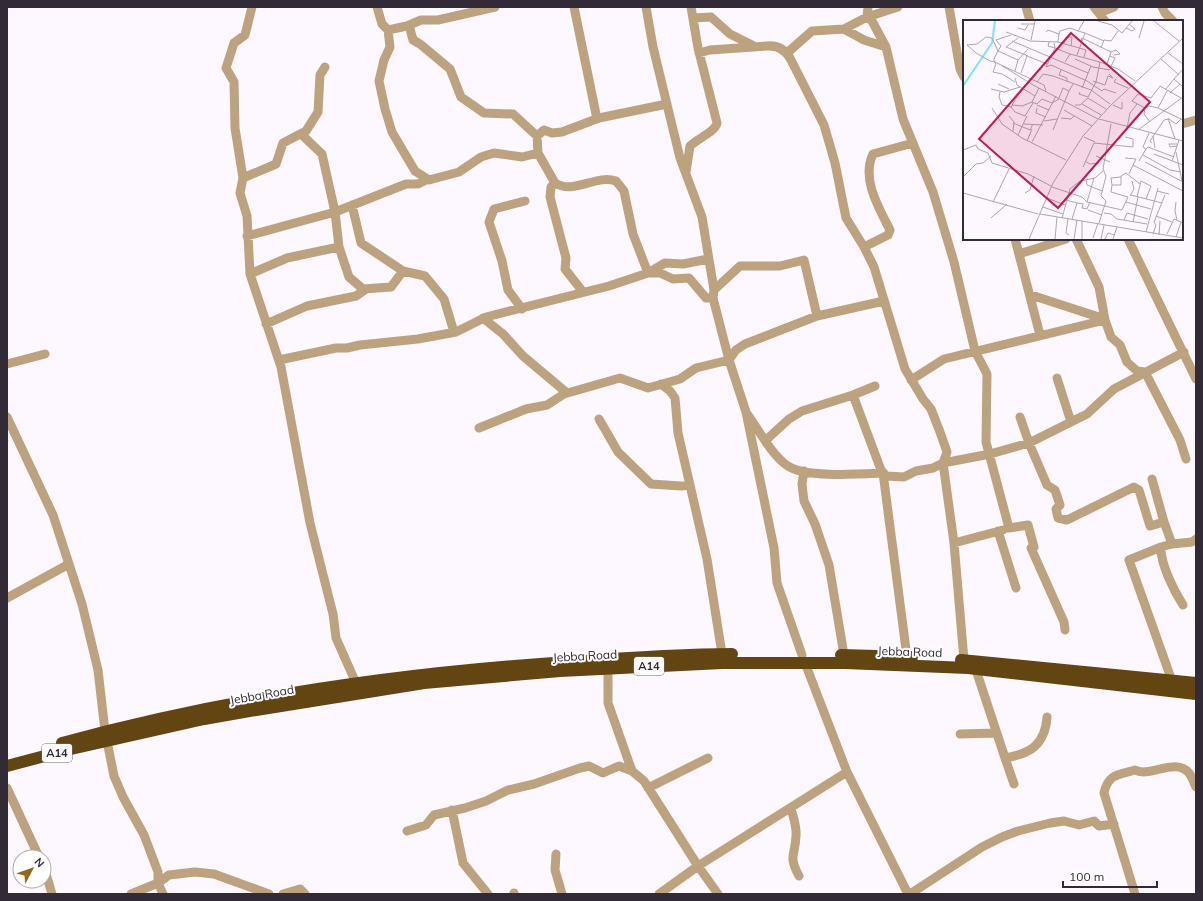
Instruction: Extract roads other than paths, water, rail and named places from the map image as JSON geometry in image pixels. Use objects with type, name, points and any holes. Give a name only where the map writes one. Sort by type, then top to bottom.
[{"type":"highway","points":[[7,758],[106,736],[179,714],[422,674],[519,665],[722,654],[803,659],[844,655],[964,660],[1196,683]]},
{"type":"highway","name":"Jebba Road","points":[[7,766],[106,736],[424,683],[608,668],[803,659],[976,670],[1196,694]]},
{"type":"street","points":[[252,7],[245,35],[234,43],[226,68],[234,82],[235,128],[243,178],[240,193],[247,216],[250,274],[279,360],[311,529],[332,614],[336,638],[356,684]]},
{"type":"street","points":[[377,7],[382,24],[388,30],[390,47],[384,60],[379,81],[385,109],[392,132],[415,171],[428,179]]},
{"type":"street","points":[[388,30],[409,25],[421,20],[438,20],[496,7]]},
{"type":"street","points":[[574,7],[597,119]]},
{"type":"street","points":[[646,7],[653,47],[680,158],[702,217],[714,294],[729,360],[746,412],[774,548],[777,583],[803,659],[847,772],[909,894],[982,847],[1018,831],[1064,821],[1078,825],[1094,821],[1099,826],[1114,824]]},
{"type":"street","points":[[686,173],[690,146],[702,136],[714,129],[717,123],[699,53],[690,7]]},
{"type":"street","points":[[866,17],[868,7]]},
{"type":"street","points":[[787,53],[812,31],[844,29],[866,17],[898,7]]},
{"type":"street","points":[[949,7],[960,69],[963,75]]},
{"type":"street","points":[[1026,7],[1030,20]]},
{"type":"street","points":[[1099,14],[1114,7]]},
{"type":"street","points":[[1162,7],[1171,20]]},
{"type":"street","points":[[692,18],[711,17],[730,34],[756,47]]},
{"type":"street","points":[[866,17],[872,21],[886,47],[903,119],[933,192],[954,262],[975,351],[988,374],[986,442],[1009,528]]},
{"type":"street","points":[[409,25],[413,40],[450,69],[461,97],[484,113],[513,114],[536,136],[538,152],[555,183],[560,186],[570,188],[604,179],[616,181],[624,191],[633,234],[648,273]]},
{"type":"street","points":[[844,29],[864,40],[886,47]]},
{"type":"street","points":[[699,53],[710,50],[774,46],[787,53],[824,125],[835,163],[846,218],[864,247],[874,267],[900,355],[911,380],[931,409],[946,452],[943,463],[954,543],[964,660]]},
{"type":"street","points":[[243,178],[276,164],[283,143],[306,131],[318,112],[320,75],[325,68]]},
{"type":"street","points":[[536,136],[544,130],[552,133],[562,132],[597,119],[667,104]]},
{"type":"street","points":[[1183,124],[1196,120]]},
{"type":"street","points":[[301,134],[322,154],[335,212],[339,247],[349,277],[363,289],[391,287],[403,271]]},
{"type":"street","points":[[864,247],[888,235],[890,230],[871,191],[870,159],[873,154],[913,143]]},
{"type":"street","points":[[247,236],[335,212],[406,184],[418,184],[428,179],[459,172],[481,157],[494,153],[522,157],[538,152]]},
{"type":"street","points":[[555,183],[551,187],[550,197],[566,258],[565,269],[582,292]]},
{"type":"street","points":[[522,309],[508,290],[502,261],[489,222],[494,209],[525,201]]},
{"type":"street","points":[[352,205],[362,244],[403,271],[425,276],[444,299],[454,332]]},
{"type":"street","points":[[1015,240],[1040,335]]},
{"type":"street","points":[[1019,254],[1063,240]]},
{"type":"street","points":[[1076,240],[1099,287],[1105,320],[1111,337],[1120,345],[1127,362],[1137,371],[1145,372]]},
{"type":"street","points":[[1128,240],[1196,379]]},
{"type":"street","points":[[250,274],[287,258],[339,247]]},
{"type":"street","points":[[279,360],[336,348],[347,348],[360,345],[418,339],[454,332],[483,318],[609,286],[648,273],[665,263],[684,264],[708,259]]},
{"type":"street","points":[[648,273],[660,273],[673,279],[689,278],[706,298],[714,294],[740,266],[780,266],[804,260],[817,316]]},
{"type":"street","points":[[266,324],[307,306],[356,296],[366,289]]},
{"type":"street","points":[[1030,295],[1105,320]]},
{"type":"street","points":[[479,428],[526,409],[547,405],[567,393],[620,378],[648,388],[680,379],[696,368],[729,360],[736,350],[745,344],[817,316],[884,300]]},
{"type":"street","points":[[483,318],[503,334],[523,356],[567,393]]},
{"type":"street","points":[[911,380],[944,359],[975,351],[1000,347],[1040,335],[1105,320]]},
{"type":"street","points":[[746,412],[788,467],[804,471],[843,475],[883,473],[886,476],[904,477],[916,471],[933,468],[943,463],[990,454],[1029,443],[1087,414],[1114,389],[1184,352]]},
{"type":"street","points":[[7,364],[45,354]]},
{"type":"street","points":[[1145,372],[1180,440],[1186,459]]},
{"type":"street","points":[[1057,378],[1071,422]]},
{"type":"street","points":[[661,384],[670,391],[675,398],[678,433],[707,559],[722,654]]},
{"type":"street","points":[[766,440],[789,419],[802,411],[853,395],[875,386]]},
{"type":"street","points":[[853,395],[883,473],[907,657]]},
{"type":"street","points":[[7,417],[53,515],[82,604],[98,670],[106,736],[114,776],[123,797],[144,835],[158,872],[158,883],[163,894]]},
{"type":"street","points":[[1020,417],[1029,443],[1047,485],[1055,490],[1060,505],[1056,509],[1058,518],[1067,520],[1134,487],[1139,490],[1150,526],[1164,522]]},
{"type":"street","points":[[599,419],[618,452],[650,484],[681,486],[689,485]]},
{"type":"street","points":[[804,471],[802,484],[804,502],[815,524],[829,565],[844,655]]},
{"type":"street","points":[[1152,479],[1172,544]]},
{"type":"street","points":[[954,543],[1009,528],[1028,525],[1034,547],[1031,548],[1064,622],[1065,630]]},
{"type":"street","points":[[998,531],[1016,588]]},
{"type":"street","points":[[1172,681],[1129,560],[1161,547],[1172,544],[1192,542],[1196,539]]},
{"type":"street","points":[[1161,547],[1160,555],[1176,594],[1183,605]]},
{"type":"street","points":[[7,598],[69,564]]},
{"type":"street","points":[[608,668],[608,703],[632,771]]},
{"type":"street","points":[[976,670],[996,734],[1014,784]]},
{"type":"street","points":[[1005,758],[1019,756],[1030,752],[1046,730],[1047,718]]},
{"type":"street","points":[[960,734],[996,734]]},
{"type":"street","points":[[648,788],[708,758]]},
{"type":"street","points":[[407,831],[426,825],[434,816],[486,801],[508,790],[534,784],[589,766],[602,773],[619,766],[632,771],[644,780],[698,866],[718,894]]},
{"type":"street","points":[[1135,894],[1104,793],[1106,782],[1112,777],[1135,770],[1141,774],[1169,767],[1182,768],[1189,773],[1196,787]]},
{"type":"street","points":[[659,894],[698,866],[847,772]]},
{"type":"street","points":[[7,788],[35,849]]},
{"type":"street","points":[[791,808],[796,826],[796,837],[791,856],[799,876]]},
{"type":"street","points":[[452,810],[463,863],[488,894]]},
{"type":"street","points":[[556,854],[555,870],[562,894]]},
{"type":"street","points":[[131,894],[158,883],[169,875],[196,872],[214,874],[269,894]]},
{"type":"street","points":[[283,894],[300,889],[305,894]]}]
